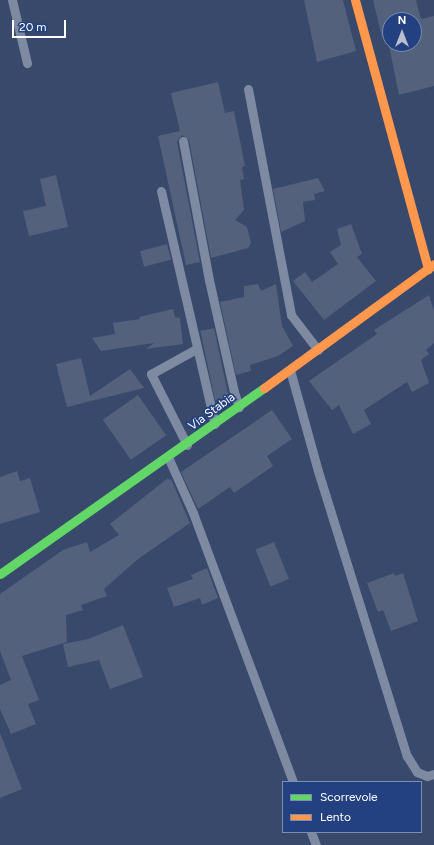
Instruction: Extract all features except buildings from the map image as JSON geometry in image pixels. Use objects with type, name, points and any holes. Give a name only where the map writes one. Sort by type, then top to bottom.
[{"type":"main road","points":[[355,0],[431,266]]},
{"type":"main road","name":"Via Stabia","points":[[0,574],[187,445],[431,266]]},
{"type":"lane","points":[[12,0],[27,63]]},
{"type":"lane","points":[[248,89],[291,315],[318,350]]},
{"type":"lane","points":[[183,141],[209,280],[239,407]]},
{"type":"lane","points":[[161,191],[196,349],[215,424]]},
{"type":"lane","points":[[187,445],[151,374],[196,349]]},
{"type":"lane","points":[[290,370],[318,471],[407,756],[417,772],[427,776],[434,774]]},
{"type":"lane","points":[[168,458],[193,513],[293,781]]},
{"type":"lane","points":[[311,833],[316,845]]},
{"type":"traffic: fast","points":[[0,574],[264,388]]},
{"type":"traffic: slow","points":[[355,0],[428,269]]},
{"type":"traffic: slow","points":[[264,388],[434,264]]}]
